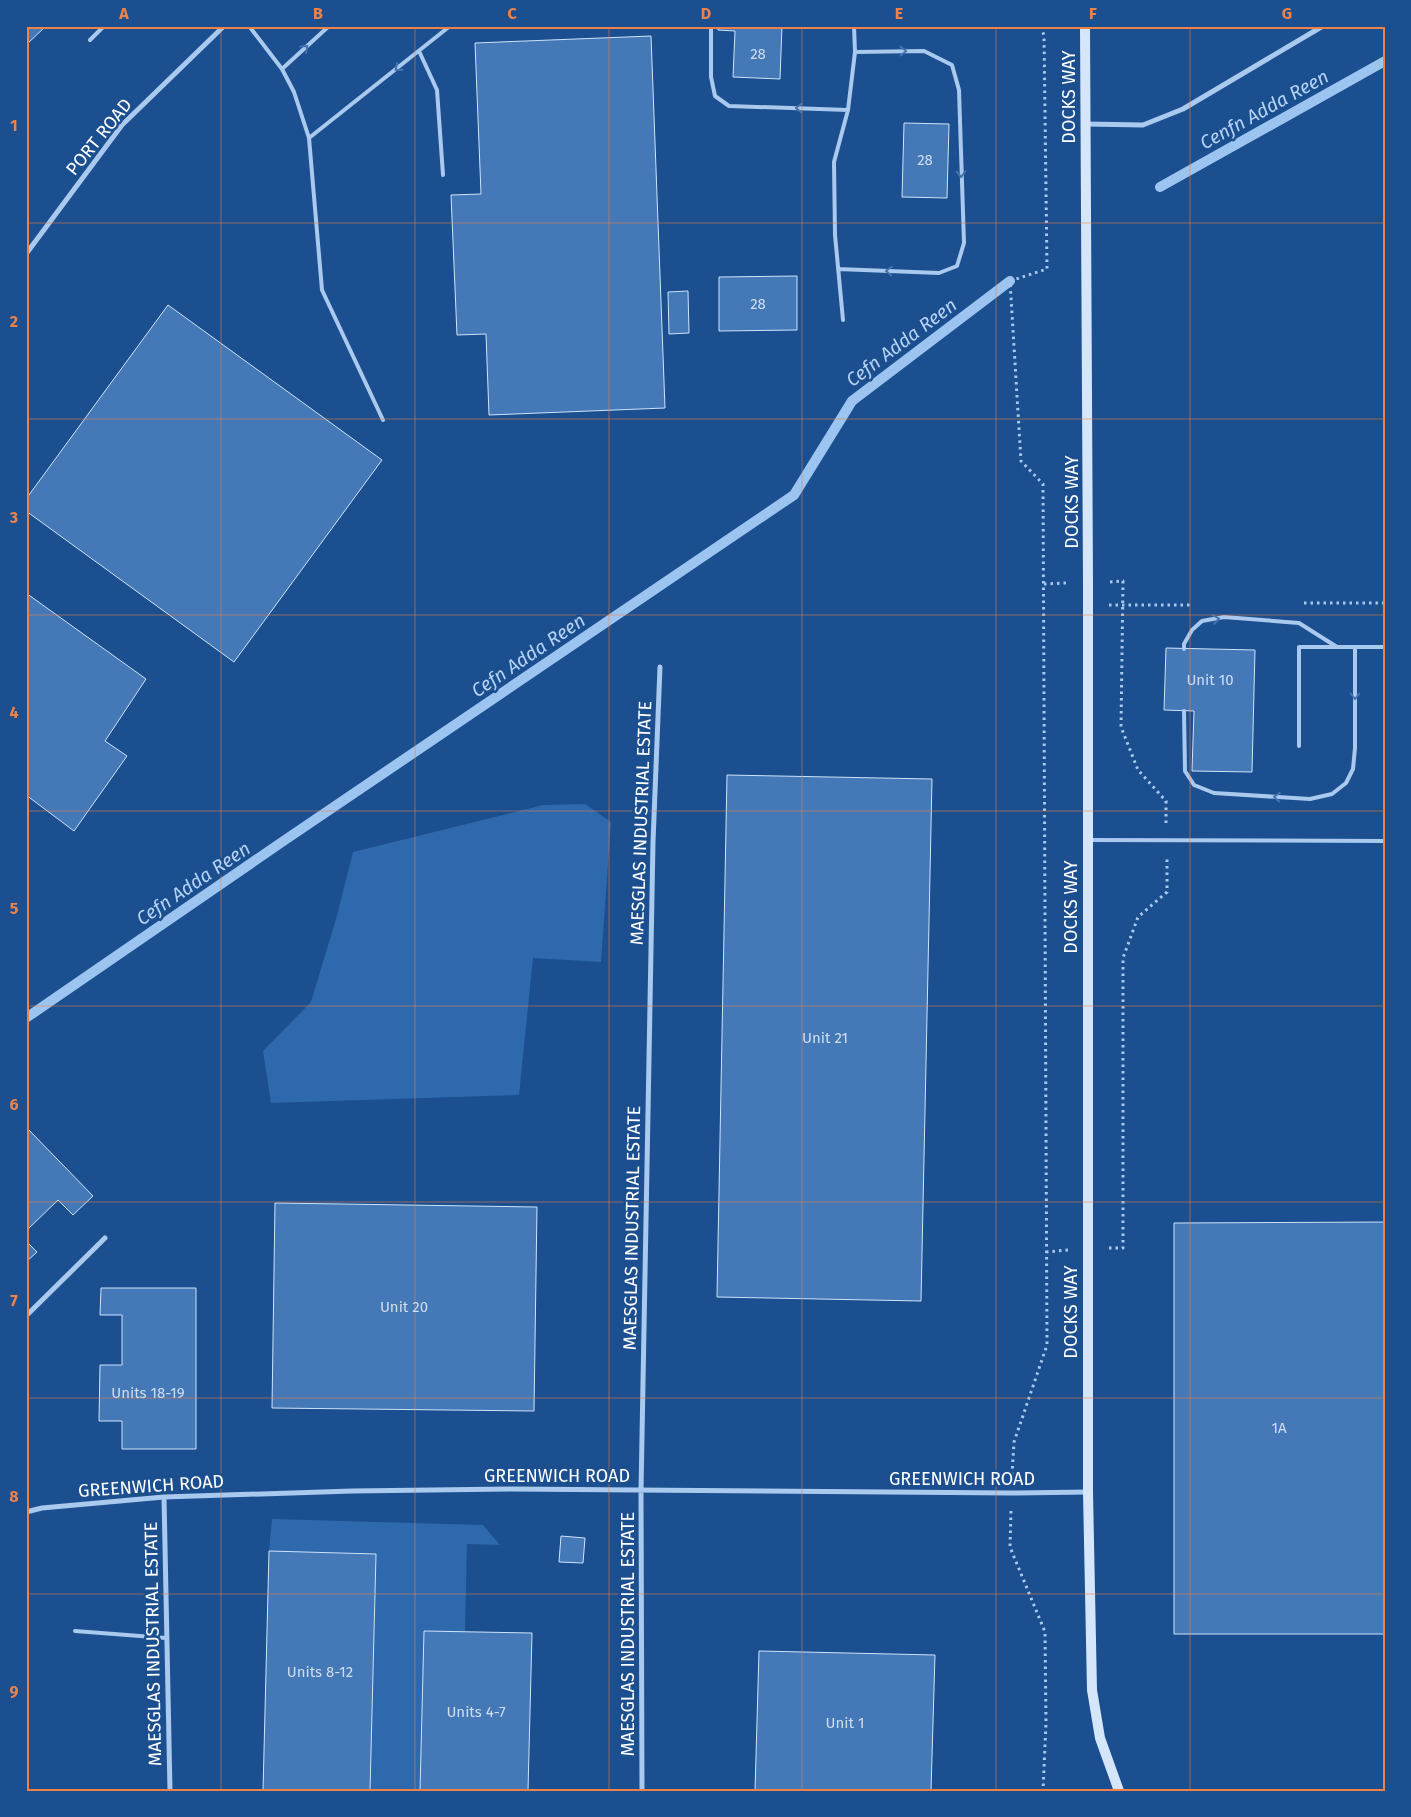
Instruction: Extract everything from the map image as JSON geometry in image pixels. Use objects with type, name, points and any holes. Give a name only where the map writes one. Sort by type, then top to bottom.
[{"type":"street","name":"PORT ROAD","points":[[26,254],[122,125],[224,26]]},
{"type":"street","name":"DOCKS WAY","points":[[1085,26],[1088,582],[1088,1492],[1092,1690],[1100,1738],[1119,1788]]},
{"type":"street","points":[[1085,124],[1142,125],[1183,109],[1323,26]]},
{"type":"street","name":"MAESGLAS INDUSTRIAL ESTATE","points":[[642,1791],[642,1491],[653,852],[660,666]]},
{"type":"street","points":[[26,1316],[105,1238]]},
{"type":"street","name":"GREENWICH ROAD","points":[[26,1512],[42,1508],[164,1497],[352,1491],[510,1489],[1088,1492]]},
{"type":"street","name":"MAESGLAS INDUSTRIAL ESTATE","points":[[164,1497],[170,1791]]},
{"type":"lane","points":[[90,40],[104,26]]},
{"type":"lane","points":[[249,26],[282,69],[294,92],[309,138],[322,290],[383,420]]},
{"type":"lane","points":[[282,69],[329,26]]},
{"type":"lane","points":[[309,138],[450,26]]},
{"type":"lane","points":[[711,26],[711,77],[715,96],[729,106],[848,110]]},
{"type":"lane","points":[[842,320],[835,235],[834,162],[848,110],[855,52],[854,26]]},
{"type":"lane","points":[[419,51],[437,90],[443,175]]},
{"type":"lane","points":[[838,269],[939,273],[957,266],[964,243],[959,90],[952,65],[924,51],[855,52]]},
{"type":"lane","points":[[1184,649],[1184,644],[1192,630],[1202,621],[1224,617],[1299,623],[1337,648]]},
{"type":"lane","points":[[1299,746],[1299,647],[1385,647]]},
{"type":"lane","points":[[1184,711],[1185,771],[1194,785],[1214,793],[1310,799],[1332,794],[1346,783],[1353,769],[1355,748],[1355,648]]},
{"type":"lane","points":[[1087,840],[1385,841]]},
{"type":"lane","points":[[75,1631],[166,1638]]},
{"type":"path","points":[[1040,26],[1044,34],[1047,269],[1010,281],[1021,462],[1043,484],[1046,1345],[1014,1442],[1010,1547],[1045,1632],[1046,1723],[1043,1791]]},
{"type":"path","points":[[1044,584],[1123,581],[1121,728],[1138,770],[1166,800],[1167,840],[1167,892],[1138,917],[1123,958],[1123,1248],[1046,1252]]},
{"type":"shaded area","points":[[585,804],[611,822],[601,962],[533,958],[519,1095],[271,1103],[263,1051],[311,1002],[336,919],[353,852],[543,805]]},
{"type":"shaded area","points":[[272,1519],[483,1525],[500,1545],[467,1544],[465,1632],[424,1631],[420,1791],[370,1791],[376,1554],[269,1551]]},
{"type":"building","points":[[26,26],[46,26],[26,45]]},
{"type":"building","points":[[718,26],[782,26],[780,79],[733,77],[735,31],[718,30]]},
{"type":"building","points":[[651,36],[665,408],[489,415],[486,334],[457,335],[451,195],[481,194],[475,43]]},
{"type":"building","points":[[904,123],[949,124],[947,198],[902,197]]},
{"type":"building","points":[[797,276],[797,330],[719,331],[719,277]]},
{"type":"building","points":[[688,291],[689,333],[669,334],[668,292]]},
{"type":"building","points":[[168,305],[382,460],[234,662],[26,511],[26,499]]},
{"type":"building","points":[[26,593],[146,679],[105,741],[127,756],[74,831],[26,795]]},
{"type":"building","points":[[1166,648],[1255,650],[1252,772],[1192,771],[1194,711],[1164,710]]},
{"type":"building","points":[[727,775],[932,779],[921,1301],[717,1297]]},
{"type":"building","points":[[26,1127],[93,1196],[73,1215],[58,1200],[26,1231]]},
{"type":"building","points":[[275,1203],[537,1207],[534,1411],[272,1408]]},
{"type":"building","points":[[1385,1222],[1385,1634],[1174,1634],[1174,1223]]},
{"type":"building","points":[[26,1241],[37,1252],[26,1262]]},
{"type":"building","points":[[101,1288],[196,1288],[196,1449],[122,1449],[122,1421],[99,1421],[100,1365],[122,1365],[122,1315],[100,1315]]},
{"type":"building","points":[[561,1536],[585,1538],[583,1563],[559,1562]]},
{"type":"building","points":[[269,1551],[376,1554],[370,1791],[263,1791]]},
{"type":"building","points":[[424,1631],[532,1633],[528,1791],[420,1791]]},
{"type":"building","points":[[759,1651],[935,1655],[931,1791],[755,1791]]},
{"type":"waterway","name":"Cenfn Adda Reen","points":[[1160,187],[1385,61]]},
{"type":"waterway","name":"Cefn Adda Reen","points":[[26,1018],[794,495],[852,401],[1010,281]]}]
